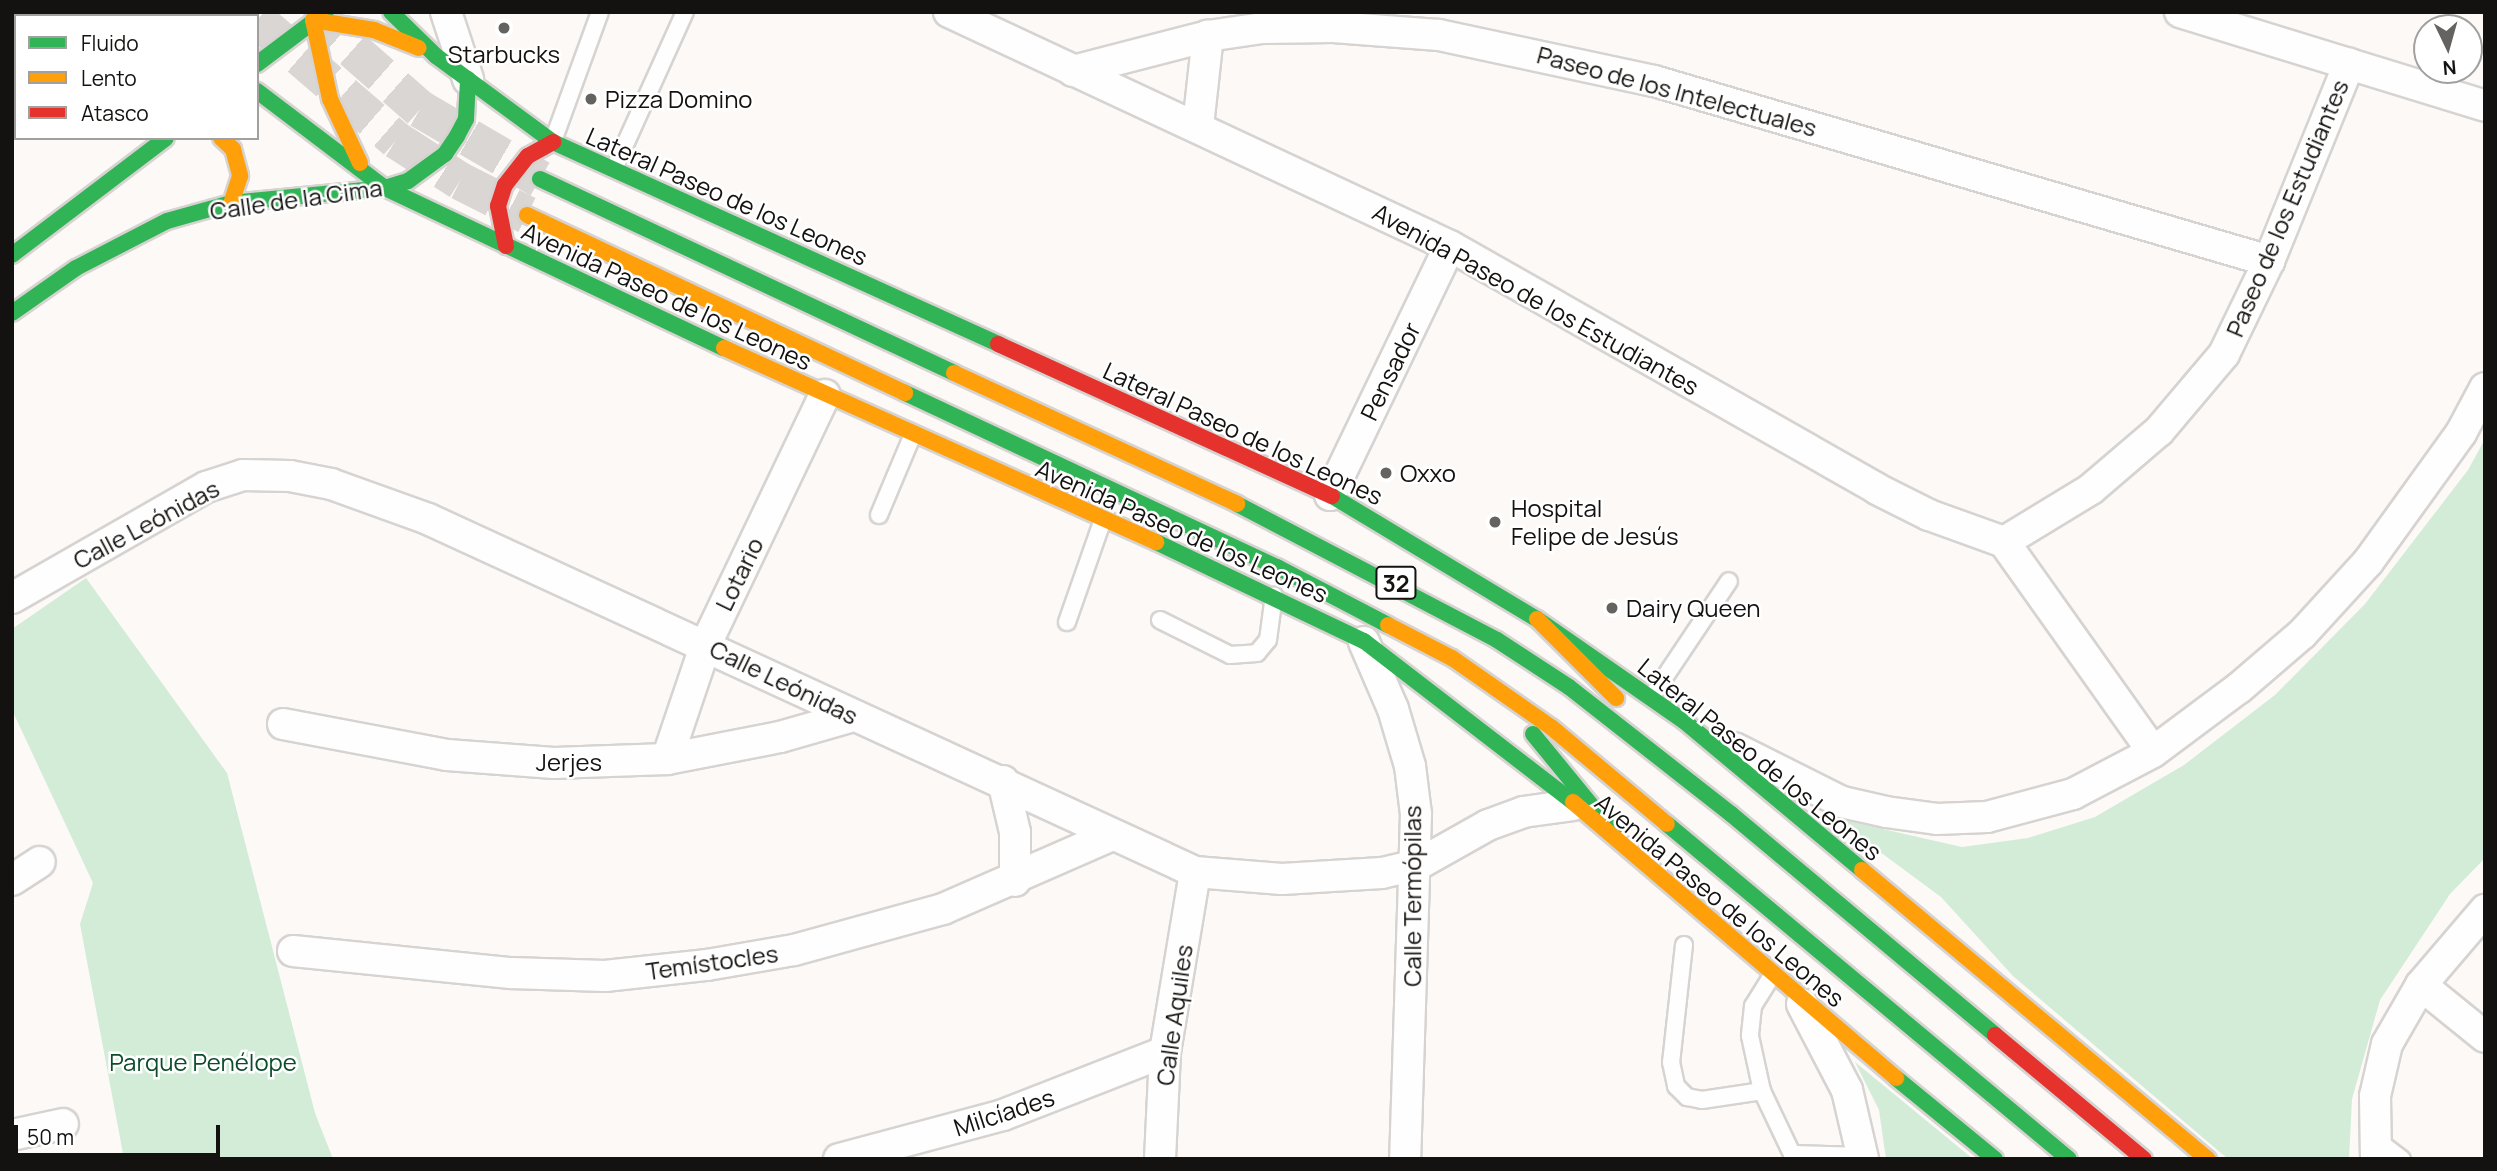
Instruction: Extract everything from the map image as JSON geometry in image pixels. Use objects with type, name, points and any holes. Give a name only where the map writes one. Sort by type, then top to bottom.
[{"type":"street","name":"Lateral Paseo de los Leones","points":[[391,12],[436,56],[553,142],[1330,495],[1537,619],[1652,696],[1684,721],[2208,1159]]},
{"type":"street","name":"Calle de la Cima","points":[[12,313],[124,240],[167,221],[231,202],[385,188],[408,181],[445,154],[467,119],[468,79],[446,12]]},
{"type":"street","name":"Avenida Paseo de los Estudiantes","points":[[950,12],[1450,246],[1877,489],[1958,527],[2004,542]]},
{"type":"street","points":[[2180,12],[2485,106]]},
{"type":"street","points":[[319,16],[395,36],[436,56]]},
{"type":"street","points":[[259,62],[319,16]]},
{"type":"street","points":[[319,16],[330,99],[367,174]]},
{"type":"street","name":"Paseo de los Intelectuales","points":[[1073,71],[1208,36],[1262,28],[1333,27],[1439,35],[1531,51],[1654,81],[2269,261]]},
{"type":"street","points":[[1198,126],[1208,36]]},
{"type":"street","name":"Paseo de los Estudiantes","points":[[2004,542],[2091,489],[2194,395],[2224,354],[2269,261],[2349,64]]},
{"type":"street","name":"Avenida Paseo de los Leones","points":[[259,93],[385,188],[825,395],[1274,595],[1364,641],[1432,690],[1573,805],[1614,833],[1799,997],[1995,1159]]},
{"type":"street","points":[[12,256],[163,140]]},
{"type":"street","points":[[223,140],[233,149],[240,176],[231,202]]},
{"type":"street","points":[[506,246],[498,206],[505,186],[522,162],[553,142]]},
{"type":"street","name":"Avenida Paseo de los Leones","points":[[540,179],[1294,531],[1450,611],[1569,687],[1731,814],[2144,1159]]},
{"type":"street","name":"Avenida Paseo de los Leones","points":[[527,215],[1277,567],[1384,620],[1497,689],[1742,883],[2069,1159]]},
{"type":"street","name":"Pensador","points":[[1330,495],[1450,246]]},
{"type":"street","points":[[1684,721],[1842,802],[1937,819],[1987,817],[2035,808],[2073,794],[2153,752],[2239,688],[2302,634],[2359,573],[2461,433],[2485,388]]},
{"type":"street","name":"Lotario","points":[[667,759],[706,644],[825,395]]},
{"type":"street","name":"Calle Leónidas","points":[[12,598],[206,487],[243,475],[290,476],[331,484],[429,519],[706,644],[853,716],[1003,781],[1112,835],[1195,872],[1348,878],[1418,865],[1488,825],[1523,812],[1573,805]]},
{"type":"street","points":[[2004,542],[2153,752]]},
{"type":"street","points":[[1537,619],[1731,814]]},
{"type":"street","name":"Calle Termópilas","points":[[1364,641],[1394,709],[1410,766],[1418,865],[1405,1159]]},
{"type":"street","points":[[1497,689],[1614,833]]},
{"type":"street","name":"Jerjes","points":[[283,724],[499,762],[667,759],[780,737],[853,716]]},
{"type":"street","points":[[1003,781],[1016,832],[1015,881]]},
{"type":"street","name":"Temístocles","points":[[293,951],[511,974],[605,976],[707,965],[794,950],[943,909],[1015,881],[1112,835]]},
{"type":"street","points":[[12,880],[40,862]]},
{"type":"street","name":"Calle Aquiles","points":[[1160,1159],[1165,1052],[1195,872]]},
{"type":"street","points":[[2375,1149],[2375,1096],[2387,1044],[2421,985],[2485,910]]},
{"type":"street","points":[[2421,985],[2485,1037]]},
{"type":"street","points":[[1799,997],[1847,1090],[1863,1157]]},
{"type":"street","name":"Milcíades","points":[[839,1159],[1003,1115],[1165,1052]]},
{"type":"street","points":[[12,1135],[63,1124]]},
{"type":"lane","points":[[553,142],[600,12]]},
{"type":"lane","points":[[614,169],[685,12]]},
{"type":"lane","points":[[880,515],[913,434]]},
{"type":"lane","points":[[1067,622],[1103,519]]},
{"type":"lane","points":[[1652,696],[1730,581]]},
{"type":"lane","points":[[1160,620],[1230,656],[1257,653],[1268,640],[1274,595]]},
{"type":"lane","points":[[1684,945],[1671,1062],[1676,1086],[1688,1097],[1702,1100],[1762,1091]]},
{"type":"lane","points":[[1773,974],[1758,992],[1749,1020],[1762,1091],[1791,1156],[1863,1157]]},
{"type":"lane","points":[[2375,1149],[2402,1159]]},
{"type":"green space","points":[[2485,439],[2485,858],[2450,894],[2380,1000],[2352,1099],[2349,1159],[2228,1159],[2013,976],[1941,897],[1834,818],[1962,847],[2028,838],[2095,817],[2184,765],[2275,695],[2365,604],[2468,470]]},
{"type":"green space","name":"Parque Penélope","points":[[86,578],[227,773],[315,1113],[333,1159],[124,1159],[80,924],[93,883],[12,710],[12,629]]},
{"type":"green space","points":[[1855,1062],[1973,1159],[1886,1159],[1879,1110]]},
{"type":"tunnel","points":[[310,12],[420,109],[540,179]]},
{"type":"tunnel","points":[[259,22],[396,140],[460,181],[527,215]]},
{"type":"traffic: fast","points":[[199,12],[210,14]]},
{"type":"traffic: fast","points":[[259,62],[326,12]]},
{"type":"traffic: fast","points":[[391,12],[436,56],[553,142],[998,344]]},
{"type":"traffic: fast","points":[[12,313],[76,268],[167,221],[231,203],[385,188],[408,181],[445,154],[457,136],[466,119],[468,79]]},
{"type":"traffic: fast","points":[[259,93],[385,188],[724,348]]},
{"type":"traffic: fast","points":[[12,255],[163,140]]},
{"type":"traffic: fast","points":[[540,179],[954,373]]},
{"type":"traffic: fast","points":[[905,393],[1277,567],[1388,625]]},
{"type":"traffic: fast","points":[[1332,496],[1537,619],[1684,721],[1862,870]]},
{"type":"traffic: fast","points":[[1237,504],[1497,640],[1569,687],[1731,814],[1995,1035]]},
{"type":"traffic: fast","points":[[1156,542],[1364,641],[1573,802]]},
{"type":"traffic: fast","points":[[1533,734],[1614,833]]},
{"type":"traffic: fast","points":[[1667,824],[2069,1159]]},
{"type":"traffic: fast","points":[[1896,1078],[1995,1159]]},
{"type":"traffic: slow","points":[[360,163],[330,99],[313,20],[374,30],[419,48]]},
{"type":"traffic: slow","points":[[223,140],[233,149],[240,176],[231,203]]},
{"type":"traffic: slow","points":[[527,215],[905,393]]},
{"type":"traffic: slow","points":[[724,348],[1156,542]]},
{"type":"traffic: slow","points":[[954,373],[1237,504]]},
{"type":"traffic: slow","points":[[1537,619],[1616,698]]},
{"type":"traffic: slow","points":[[1388,625],[1452,658],[1551,727],[1667,824]]},
{"type":"traffic: slow","points":[[1573,802],[1896,1078]]},
{"type":"traffic: slow","points":[[1862,870],[2208,1159]]},
{"type":"traffic: jam","points":[[506,246],[498,206],[505,185],[528,156],[553,142]]},
{"type":"traffic: jam","points":[[998,344],[1332,496]]},
{"type":"traffic: jam","points":[[1995,1035],[2144,1159]]},
{"type":"place","name":"Starbucks","points":[[504,28]]},
{"type":"place","name":"Pizza Domino","points":[[591,99]]},
{"type":"place","name":"Oxxo","points":[[1386,473]]},
{"type":"place","name":"Hospital Felipe de Jesús","points":[[1495,522]]},
{"type":"place","name":"Dairy Queen","points":[[1612,608]]}]
